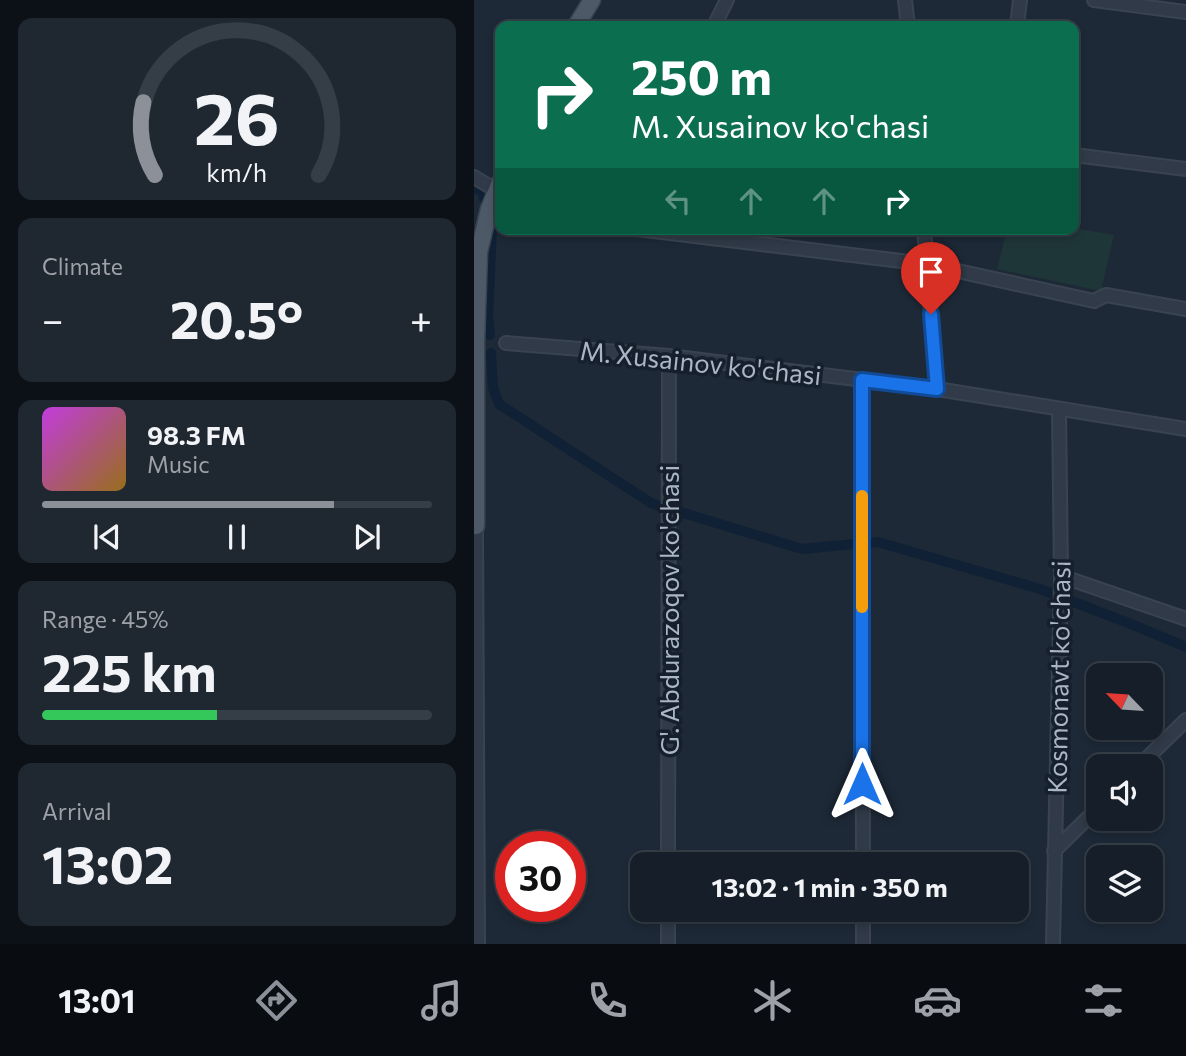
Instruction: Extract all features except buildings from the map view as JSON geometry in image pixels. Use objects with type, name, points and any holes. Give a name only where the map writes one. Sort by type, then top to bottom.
[{"type":"main road","points":[[579,21],[592,0]]},
{"type":"main road","points":[[475,526],[479,252],[495,210]]},
{"type":"street","points":[[716,21],[727,0]]},
{"type":"street","points":[[905,0],[907,21]]},
{"type":"street","points":[[1018,21],[1020,0]]},
{"type":"street","points":[[1094,0],[1186,12]]},
{"type":"street","points":[[1079,156],[1186,170]]},
{"type":"street","points":[[474,177],[495,185]]},
{"type":"street","points":[[687,235],[926,264],[1094,301],[1106,295],[1186,309]]},
{"type":"street","points":[[924,235],[937,389]]},
{"type":"street","name":"M. Xusainov ko'chasi","points":[[506,343],[669,356],[937,389],[1186,429]]},
{"type":"street","name":"G'. Abdurazoqov ko'chasi","points":[[668,852],[669,356]]},
{"type":"street","points":[[862,380],[862,852]]},
{"type":"street","name":"Kosmonavt ko'chasi","points":[[1053,944],[1061,577],[1059,410]]},
{"type":"street","points":[[475,526],[478,944]]},
{"type":"street","points":[[1061,577],[1186,619]]},
{"type":"street","points":[[1151,754],[1186,720]]},
{"type":"street","points":[[1054,851],[1086,820]]},
{"type":"street","points":[[668,922],[668,944]]},
{"type":"street","points":[[863,922],[863,944]]},
{"type":"green space","points":[[1079,229],[1114,235],[1101,291],[997,269],[1006,235],[1079,235]]},
{"type":"waterway","points":[[474,188],[482,191],[484,198]]},
{"type":"waterway","points":[[490,335],[488,317],[492,227]]},
{"type":"waterway","points":[[491,353],[493,388],[499,404],[651,503],[660,506]]},
{"type":"waterway","points":[[677,511],[802,549],[854,544]]},
{"type":"waterway","points":[[871,543],[878,542],[1040,589],[1186,647]]},
{"type":"slow traffic","points":[[862,496],[862,607]]},
{"type":"route","points":[[862,784],[862,380],[937,389],[931,314]]}]
